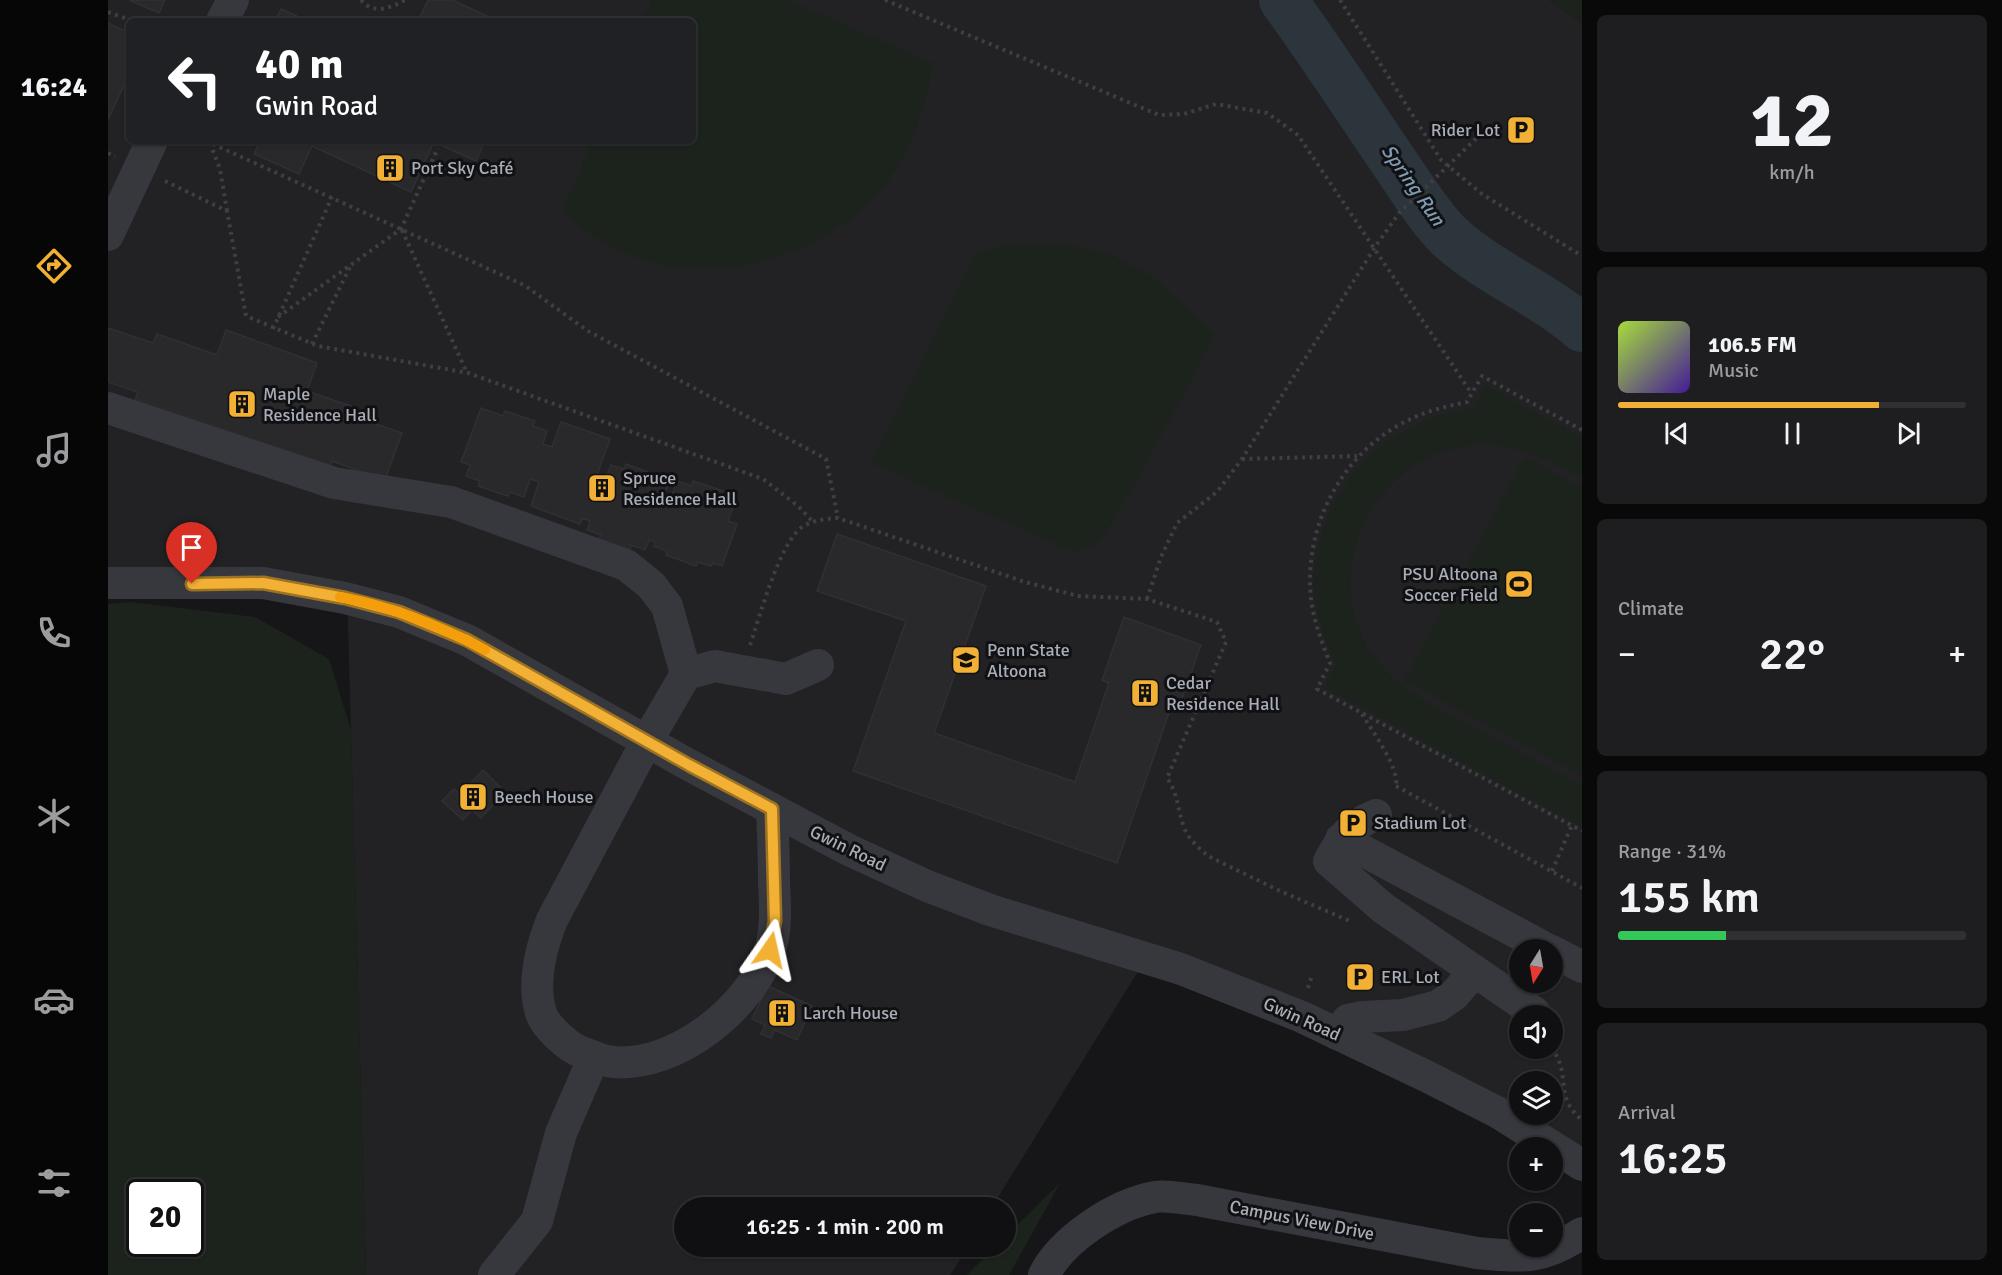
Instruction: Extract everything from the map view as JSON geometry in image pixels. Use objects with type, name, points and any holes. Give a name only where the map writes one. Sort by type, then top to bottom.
[{"type":"street","points":[[224,18],[233,0]]},
{"type":"street","points":[[108,235],[146,155]]},
{"type":"street","points":[[108,408],[334,483],[451,502],[626,565],[651,585],[667,606],[686,674]]},
{"type":"street","name":"Gwin Road","points":[[108,583],[263,583],[345,598],[399,612],[467,640],[849,850],[990,910],[1181,969],[1302,1017],[1497,1112],[1582,1165]]},
{"type":"street","points":[[772,809],[775,921],[770,950],[759,974],[723,1018],[691,1042],[663,1055],[637,1061],[613,1062],[594,1057],[571,1048],[557,1036],[541,1015],[538,982],[541,949],[552,920],[647,741],[686,674],[715,666],[786,679],[818,665]]},
{"type":"street","points":[[1376,814],[1359,822],[1341,839],[1329,861],[1383,908],[1524,1005]]},
{"type":"street","points":[[1341,839],[1530,939]]},
{"type":"street","points":[[1563,957],[1582,967]]},
{"type":"street","points":[[1337,1034],[1348,1020],[1403,1015],[1438,1006],[1454,995],[1475,971]]},
{"type":"street","points":[[494,1275],[537,1221],[561,1133],[594,1057]]},
{"type":"street","name":"Campus View Drive","points":[[1044,1275],[1049,1265],[1072,1240],[1102,1219],[1130,1204],[1157,1197],[1197,1200],[1477,1253],[1513,1256],[1544,1254],[1582,1233]]},
{"type":"path","points":[[361,0],[366,6],[380,10],[393,7],[405,0]]},
{"type":"path","points":[[885,0],[1159,115],[1184,114],[1216,104],[1267,113],[1298,135],[1472,394]]},
{"type":"path","points":[[1340,0],[1441,160],[1482,194],[1582,256]]},
{"type":"path","points":[[108,12],[126,18]]},
{"type":"path","points":[[1147,599],[1161,557],[1177,523],[1217,492],[1242,459],[1375,247],[1399,213],[1440,176],[1485,130]]},
{"type":"path","points":[[209,144],[220,170],[246,316],[312,344],[468,373],[763,479],[798,506],[813,522]]},
{"type":"path","points":[[213,144],[524,285],[588,331],[826,459],[838,518]]},
{"type":"path","points":[[278,317],[401,229],[438,148]]},
{"type":"path","points":[[108,153],[146,155],[227,211]]},
{"type":"path","points":[[273,329],[332,197]]},
{"type":"path","points":[[401,229],[468,373]]},
{"type":"path","points":[[312,344],[351,265]]},
{"type":"path","points":[[1582,430],[1482,376],[1467,402],[1421,414],[1394,428],[1358,456],[1331,495],[1320,521],[1312,549],[1310,583],[1313,613],[1330,663],[1317,689],[1582,831]]},
{"type":"path","points":[[1242,459],[1358,456]]},
{"type":"path","points":[[741,669],[783,550],[801,528],[818,519],[838,518],[1026,582],[1078,596],[1147,599],[1217,622],[1226,642],[1167,778],[1175,790],[1184,829],[1190,839],[1208,856],[1359,924]]},
{"type":"path","points":[[1362,713],[1394,769],[1397,779],[1396,786],[1376,814]]},
{"type":"path","points":[[1396,786],[1582,888]]},
{"type":"path","points":[[1552,871],[1572,825]]},
{"type":"path","points":[[1306,993],[1312,975]]},
{"type":"path","points":[[1558,1059],[1562,1069],[1567,1104],[1582,1120]]},
{"type":"shaded area","name":"Penn State Altoona","points":[[108,0],[1549,0],[1582,23],[1582,1155],[1563,1146],[1563,1137],[1544,1137],[1519,1125],[1563,1125],[1563,1071],[1509,1071],[1509,1120],[1152,949],[998,1197],[674,1197],[674,1257],[962,1257],[950,1275],[366,1275],[347,589],[108,578]]},
{"type":"shaded area","points":[[652,0],[788,0],[933,63],[927,93],[907,151],[891,177],[851,219],[827,235],[774,258],[717,269],[688,269],[648,261],[604,243],[562,212],[591,144],[696,144],[696,18],[644,18]]},
{"type":"shaded area","points":[[1549,0],[1582,0],[1582,23]]},
{"type":"shaded area","points":[[1013,243],[1060,243],[1107,253],[1150,275],[1216,334],[1137,481],[1099,543],[1074,552],[871,463],[975,254]]},
{"type":"shaded area","points":[[1487,386],[1582,437],[1582,478],[1548,461],[1502,446],[1451,449],[1417,464],[1389,487],[1368,516],[1355,550],[1351,586],[1357,622],[1374,657],[1408,690],[1435,707],[1582,785],[1582,827],[1324,687],[1336,665],[1315,603],[1314,581],[1316,556],[1330,510],[1356,470],[1372,453],[1392,438],[1434,416],[1474,408]]},
{"type":"shaded area","name":"PSU Altoona Soccer Field","points":[[1525,457],[1582,488],[1582,776],[1404,680]]},
{"type":"shaded area","points":[[130,602],[255,617],[329,659],[351,730],[366,1275],[108,1275],[108,604]]},
{"type":"shaded area","points":[[1060,1183],[1009,1275],[967,1275],[985,1257],[1016,1257],[1016,1226]]},
{"type":"building","points":[[129,0],[165,0],[159,13]]},
{"type":"building","points":[[428,0],[452,0],[491,18],[419,18]]},
{"type":"building","points":[[281,9],[301,18],[276,18]]},
{"type":"building","points":[[108,23],[126,32],[126,81],[108,120]]},
{"type":"building","name":"Port Sky Café","points":[[259,144],[433,144],[411,192],[312,146],[299,174],[254,154]]},
{"type":"building","name":"Port Sky Café","points":[[438,144],[484,144],[476,161]]},
{"type":"building","name":"Maple Residence Hall","points":[[108,328],[153,343],[157,334],[217,355],[226,330],[317,363],[307,391],[351,406],[348,414],[402,433],[385,480],[332,461],[329,470],[134,403],[138,392],[108,382]]},
{"type":"building","name":"Spruce Residence Hall","points":[[481,408],[503,416],[505,411],[535,421],[533,426],[547,431],[543,444],[552,447],[561,422],[610,439],[597,475],[606,478],[611,465],[624,469],[626,464],[656,475],[654,480],[668,485],[663,500],[669,503],[677,481],[691,486],[693,481],[723,491],[721,496],[735,501],[728,521],[737,524],[722,566],[713,563],[711,566],[698,562],[696,566],[666,555],[667,551],[654,546],[655,542],[649,540],[645,550],[631,545],[630,550],[599,539],[601,535],[587,530],[590,521],[582,518],[580,524],[531,506],[539,482],[530,479],[524,497],[510,492],[508,496],[478,486],[480,481],[466,476],[470,465],[461,462]]},
{"type":"building","name":"Cedar Residence Hall","points":[[837,534],[986,586],[934,733],[1075,782],[1109,683],[1102,680],[1124,617],[1201,645],[1179,707],[1172,704],[1117,863],[853,771],[906,621],[817,591]]},
{"type":"building","name":"Beech House","points":[[483,770],[505,792],[481,818],[472,810],[463,820],[442,801],[454,789],[460,794]]},
{"type":"building","name":"Larch House","points":[[768,986],[812,1006],[797,1040],[775,1030],[771,1038],[761,1034],[765,1025],[752,1019]]},
{"type":"waterway","name":"Spring Run","points":[[1283,0],[1421,202],[1444,231],[1466,251],[1550,304],[1582,328]]},
{"type":"slow traffic","points":[[340,597],[399,612],[467,640],[485,650]]},
{"type":"place","name":"Rider Lot","points":[[1521,130]]},
{"type":"place","name":"Port Sky Café","points":[[390,168]]},
{"type":"place","name":"Maple Residence Hall","points":[[242,404]]},
{"type":"place","name":"Spruce Residence Hall","points":[[602,488]]},
{"type":"place","name":"PSU Altoona Soccer Field","points":[[1519,584]]},
{"type":"place","name":"Penn State Altoona","points":[[966,660]]},
{"type":"place","name":"Cedar Residence Hall","points":[[1145,693]]},
{"type":"place","name":"Beech House","points":[[473,797]]},
{"type":"place","name":"Stadium Lot","points":[[1353,823]]},
{"type":"place","name":"ERL Lot","points":[[1360,977]]},
{"type":"place","name":"Larch House","points":[[782,1013]]},
{"type":"route","points":[[192,584],[263,583],[345,598],[399,612],[467,640],[772,809],[775,921],[770,950]]}]
